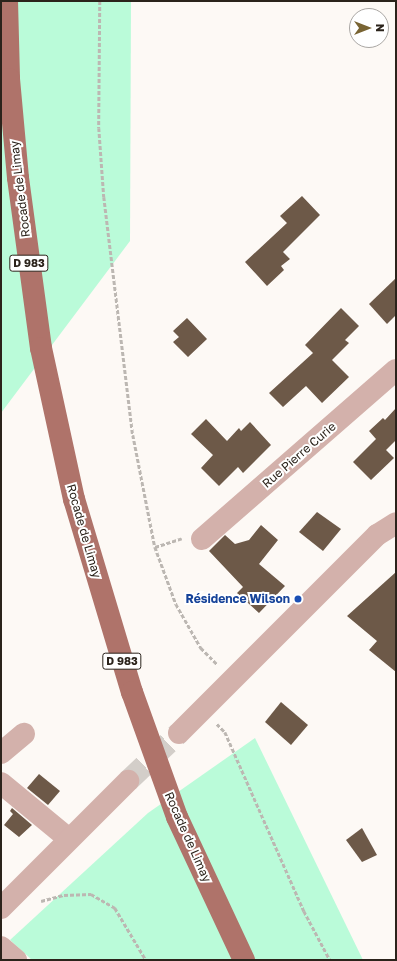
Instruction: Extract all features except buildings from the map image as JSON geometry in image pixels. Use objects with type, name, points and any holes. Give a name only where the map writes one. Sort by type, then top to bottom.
[{"type":"main road","name":"D 983","points":[[7,1],[9,79]]},
{"type":"main road","points":[[1,40],[9,79]]},
{"type":"main road","name":"Rocade de Limay","points":[[9,79],[18,178],[41,348],[74,499],[132,692],[177,817],[244,960]]},
{"type":"street","name":"Rue Pierre Curie","points":[[202,539],[396,370]]},
{"type":"street","points":[[179,733],[377,535],[395,524]]},
{"type":"street","points":[[1,753],[24,734]]},
{"type":"street","points":[[1,908],[128,781]]},
{"type":"street","points":[[1,783],[69,839]]},
{"type":"street","points":[[1,947],[16,960]]},
{"type":"path","points":[[100,1],[99,128],[104,190],[133,435],[155,547],[176,604],[201,648],[217,664],[211,678],[221,692]]},
{"type":"path","points":[[213,719],[225,732],[304,911],[330,960]]},
{"type":"path","points":[[36,902],[64,895],[91,894],[115,908],[146,960]]},
{"type":"green space","points":[[1,1],[131,1],[130,241],[1,413]]},
{"type":"green space","points":[[255,738],[363,960],[32,960],[10,940],[148,813]]},
{"type":"tunnel","points":[[128,781],[179,733]]},
{"type":"place","name":"Résidence Wilson","points":[[298,599]]}]
